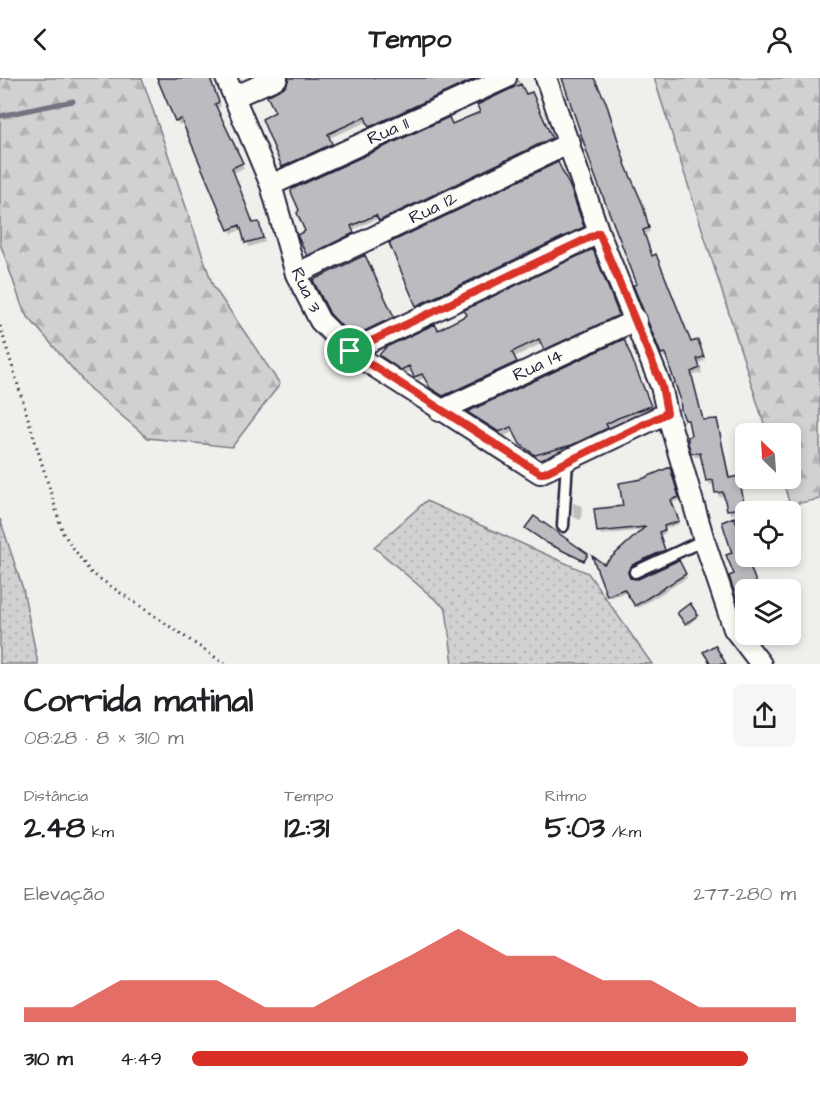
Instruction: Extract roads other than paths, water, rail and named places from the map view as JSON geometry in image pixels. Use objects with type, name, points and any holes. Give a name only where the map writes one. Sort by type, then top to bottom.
[{"type":"street","name":"Rua 3","points":[[226,78],[271,185],[296,274],[320,321],[350,351],[440,411],[540,473],[667,413]]},
{"type":"street","points":[[234,97],[277,78]]},
{"type":"street","name":"Rua 11","points":[[271,185],[506,78]]},
{"type":"street","points":[[546,78],[570,142],[599,233],[662,386],[667,413],[704,540],[734,629],[761,664]]},
{"type":"street","name":"Rua 12","points":[[296,274],[570,142]]},
{"type":"street","points":[[350,351],[599,233]]},
{"type":"street","name":"Rua 14","points":[[440,411],[636,320]]},
{"type":"lane","points":[[562,526],[567,461]]},
{"type":"lane","points":[[634,572],[704,540]]},
{"type":"waterway","points":[[0,116],[73,101]]}]
